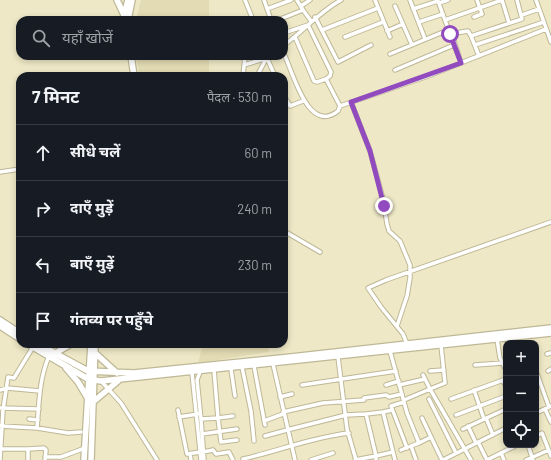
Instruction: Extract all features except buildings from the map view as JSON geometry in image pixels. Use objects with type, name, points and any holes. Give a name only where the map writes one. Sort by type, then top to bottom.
[{"type":"main road","points":[[117,0],[125,16]]},
{"type":"main road","points":[[126,16],[128,0]]},
{"type":"main road","points":[[127,16],[132,0]]},
{"type":"main road","points":[[130,60],[131,72]]},
{"type":"main road","points":[[0,320],[16,330]]},
{"type":"main road","points":[[0,326],[16,336]]},
{"type":"main road","points":[[38,348],[88,371],[95,373],[117,373],[214,365],[551,328]]},
{"type":"main road","points":[[51,355],[64,365],[88,379],[118,381],[551,333]]},
{"type":"main road","points":[[51,355],[64,348]]},
{"type":"main road","points":[[84,460],[88,371],[91,348]]},
{"type":"main road","points":[[91,460],[95,373],[94,348]]},
{"type":"main road","points":[[94,352],[117,373]]},
{"type":"main road","points":[[64,365],[78,382],[87,397]]},
{"type":"main road","points":[[93,402],[118,381]]},
{"type":"street","points":[[245,0],[251,16]]},
{"type":"street","points":[[264,0],[270,16]]},
{"type":"street","points":[[267,9],[291,0]]},
{"type":"street","points":[[295,37],[314,81],[317,82],[330,76],[331,72],[310,23],[297,0]]},
{"type":"street","points":[[300,6],[310,0]]},
{"type":"street","points":[[288,42],[315,17],[336,1],[341,0]]},
{"type":"street","points":[[375,0],[390,37]]},
{"type":"street","points":[[410,0],[426,39]]},
{"type":"street","points":[[413,9],[437,0],[448,30],[452,35],[461,63]]},
{"type":"street","points":[[439,3],[448,0]]},
{"type":"street","points":[[474,17],[482,14],[477,0]]},
{"type":"street","points":[[445,20],[502,0],[509,23]]},
{"type":"street","points":[[471,36],[522,19],[517,0]]},
{"type":"street","points":[[536,0],[551,42]]},
{"type":"street","points":[[395,6],[412,44]]},
{"type":"street","points":[[322,30],[378,8]]},
{"type":"street","points":[[522,15],[539,9]]},
{"type":"street","points":[[288,16],[303,10]]},
{"type":"street","points":[[419,22],[443,14]]},
{"type":"street","points":[[315,17],[338,62],[371,45]]},
{"type":"street","points":[[345,37],[383,22]]},
{"type":"street","points":[[475,45],[544,22]]},
{"type":"street","points":[[288,31],[310,23]]},
{"type":"street","points":[[387,31],[403,24]]},
{"type":"street","points":[[286,60],[303,101],[310,110],[323,115],[335,114],[340,106],[461,63],[546,29]]},
{"type":"street","points":[[390,54],[448,30]]},
{"type":"street","points":[[452,35],[468,31],[479,56]]},
{"type":"street","points":[[395,70],[454,45]]},
{"type":"street","points":[[243,72],[245,60]]},
{"type":"street","points":[[244,65],[258,60]]},
{"type":"street","points":[[259,72],[265,60]]},
{"type":"street","points":[[268,60],[273,72]]},
{"type":"street","points":[[326,79],[340,106]]},
{"type":"street","points":[[288,103],[290,106],[303,101]]},
{"type":"street","points":[[351,102],[370,151],[379,180],[386,224],[389,231],[403,247],[411,271],[404,308],[397,326]]},
{"type":"street","points":[[0,172],[16,170]]},
{"type":"street","points":[[406,344],[403,334],[368,288],[411,271],[551,222]]},
{"type":"street","points":[[288,233],[320,252]]},
{"type":"street","points":[[475,365],[503,363],[500,358],[497,339]]},
{"type":"street","points":[[416,460],[392,410],[392,405],[445,383],[441,345]]},
{"type":"street","points":[[0,460],[1,408],[8,378],[14,378],[31,348]]},
{"type":"street","points":[[390,351],[404,401],[419,443]]},
{"type":"street","points":[[37,428],[40,391],[45,365],[51,355]]},
{"type":"street","points":[[338,357],[348,433],[356,460],[376,458],[393,452]]},
{"type":"street","points":[[273,364],[295,460]]},
{"type":"street","points":[[254,366],[265,423],[283,414],[283,412],[316,404],[344,402],[386,395],[389,397],[402,394]]},
{"type":"street","points":[[242,367],[251,411],[254,441]]},
{"type":"street","points":[[231,369],[235,396]]},
{"type":"street","points":[[214,370],[221,442],[237,440]]},
{"type":"street","points":[[302,385],[396,370]]},
{"type":"street","points":[[430,372],[444,370]]},
{"type":"street","points":[[200,372],[197,380],[202,419],[202,455]]},
{"type":"street","points":[[192,373],[202,455],[204,460]]},
{"type":"street","points":[[538,376],[548,407],[551,422]]},
{"type":"street","points":[[386,385],[424,377],[471,460]]},
{"type":"street","points":[[451,399],[503,380]]},
{"type":"street","points":[[101,381],[121,403],[157,460]]},
{"type":"street","points":[[0,390],[6,388],[40,391]]},
{"type":"street","points":[[474,390],[479,406],[492,435]]},
{"type":"street","points":[[280,397],[292,394]]},
{"type":"street","points":[[456,415],[503,397]]},
{"type":"street","points":[[429,399],[456,453]]},
{"type":"street","points":[[539,412],[548,407]]},
{"type":"street","points":[[1,408],[38,409]]},
{"type":"street","points":[[178,410],[186,453],[202,455],[213,450],[216,454],[229,452],[233,460]]},
{"type":"street","points":[[265,436],[346,415],[392,410]]},
{"type":"street","points":[[463,429],[503,410]]},
{"type":"street","points":[[383,412],[395,460]]},
{"type":"street","points":[[179,417],[198,414]]},
{"type":"street","points":[[366,414],[376,458]]},
{"type":"street","points":[[202,419],[233,416]]},
{"type":"street","points":[[422,418],[442,460],[503,430]]},
{"type":"street","points":[[29,419],[38,420]]},
{"type":"street","points":[[1,426],[37,428],[68,433],[81,432]]},
{"type":"street","points":[[468,426],[487,460],[511,448]]},
{"type":"street","points":[[202,434],[237,429]]},
{"type":"street","points":[[243,459],[292,447],[327,436],[348,433]]},
{"type":"street","points":[[539,434],[542,433],[549,445],[551,456]]},
{"type":"street","points":[[401,450],[431,438]]},
{"type":"street","points":[[28,448],[28,460]]},
{"type":"street","points":[[1,449],[45,448],[45,459],[61,457],[85,448]]},
{"type":"street","points":[[529,448],[532,459]]},
{"type":"street","points":[[526,460],[532,459],[549,450]]},
{"type":"street","points":[[310,460],[333,453]]},
{"type":"street","points":[[501,453],[504,460]]},
{"type":"street","points":[[190,454],[192,460]]},
{"type":"shaded area","points":[[141,0],[209,0],[209,16],[137,16]]},
{"type":"shaded area","points":[[137,60],[209,60],[209,72],[138,72]]},
{"type":"shaded area","points":[[202,348],[268,348],[269,352],[198,363]]},
{"type":"route","points":[[384,206],[384,199],[370,151],[351,102],[428,76],[461,63],[453,43],[452,35],[450,34]]}]
